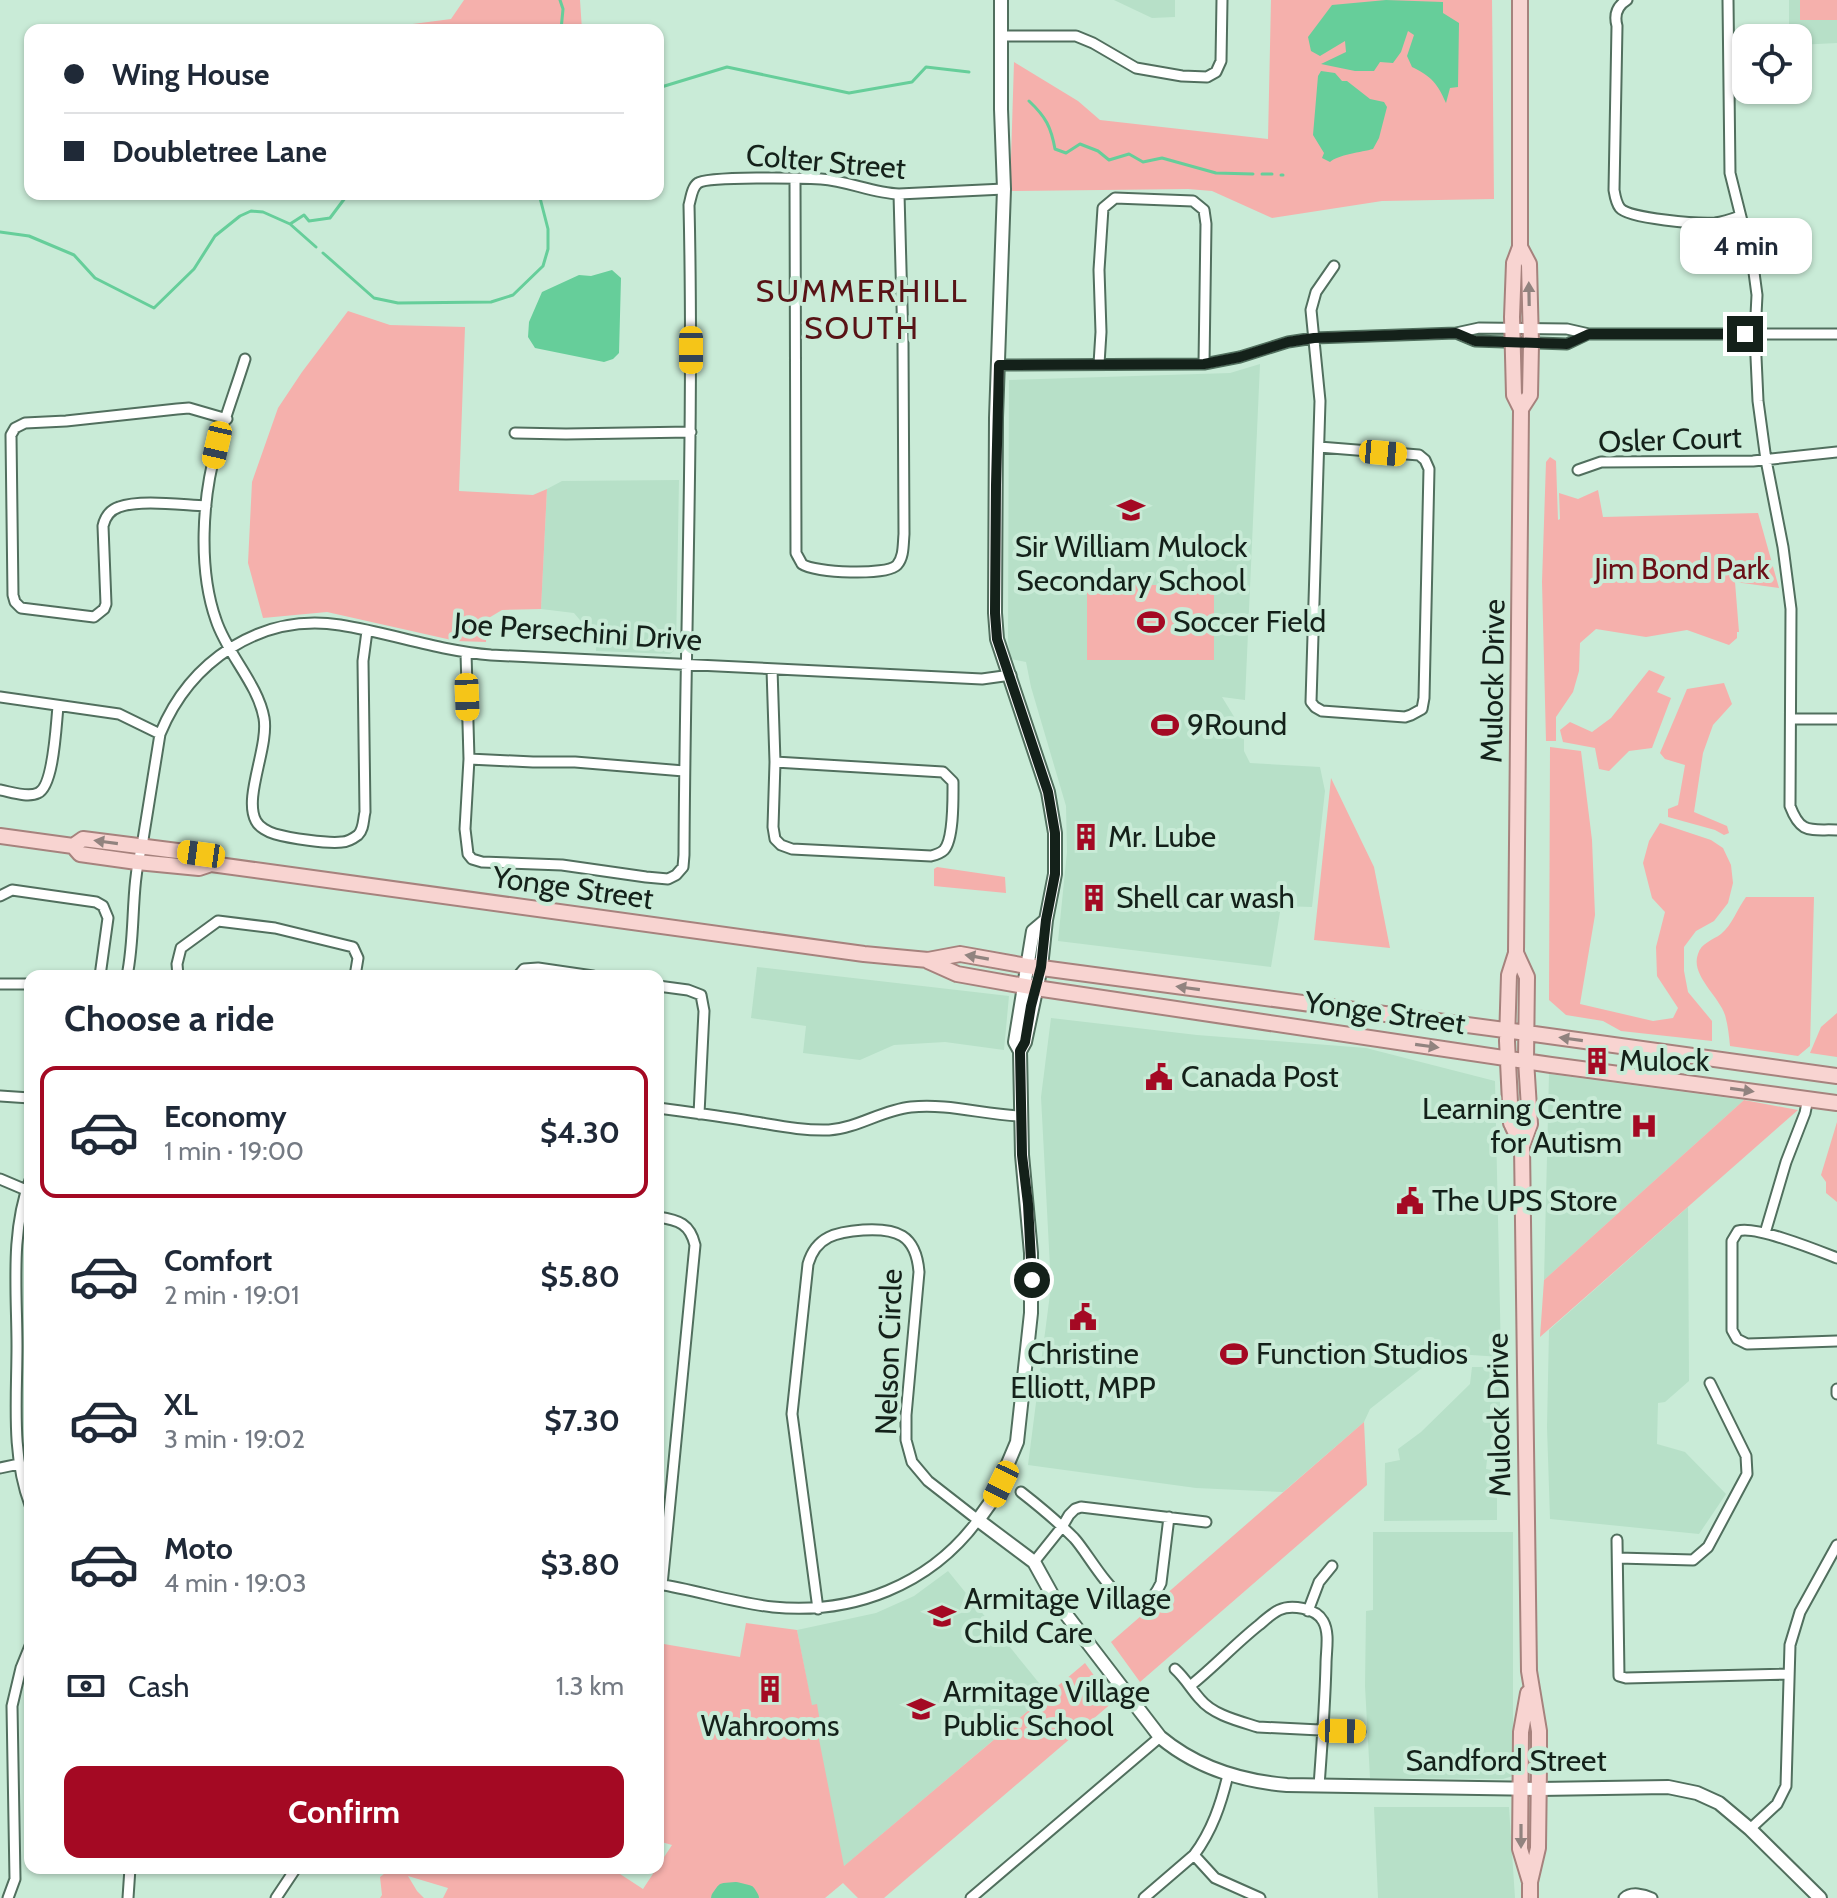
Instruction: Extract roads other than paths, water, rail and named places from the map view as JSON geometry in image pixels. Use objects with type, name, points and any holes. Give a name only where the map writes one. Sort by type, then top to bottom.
[{"type":"main road","name":"Mulock Drive","points":[[1520,0],[1520,247],[1514,263],[1513,335],[1514,395],[1521,409],[1516,953],[1509,975],[1506,1030],[1511,1123],[1522,1146]]},
{"type":"main road","name":"Mulock Drive","points":[[1520,247],[1529,264],[1530,336],[1530,395],[1521,409]]},
{"type":"main road","name":"Yonge Street","points":[[0,836],[73,846],[80,854],[137,862],[199,868],[211,864],[850,952],[928,960],[960,954],[1034,967],[1837,1076]]},
{"type":"main road","name":"Yonge Street","points":[[73,846],[83,839],[142,846],[201,854],[211,864]]},
{"type":"main road","name":"Mulock Drive","points":[[1516,953],[1527,977],[1526,1060],[1530,1124],[1522,1146],[1530,1683],[1539,1731],[1538,1848],[1530,1882],[1530,1898]]},
{"type":"main road","name":"Yonge Street","points":[[928,960],[957,974],[1030,986],[1837,1103]]},
{"type":"main road","name":"Mulock Drive","points":[[1530,1683],[1521,1732],[1520,1849],[1530,1882]]},
{"type":"street","points":[[664,1585],[774,1607],[818,1609],[854,1603],[896,1589],[944,1558],[967,1535],[993,1499],[1017,1442],[1032,1280],[1022,1155],[1020,1051],[1015,1042],[1055,874],[1055,833],[1048,792],[997,639],[995,613],[996,418],[1004,189],[1001,0]]},
{"type":"street","points":[[1002,36],[1076,36],[1136,68],[1207,77],[1216,72],[1221,61],[1222,0]]},
{"type":"street","points":[[1627,0],[1621,4],[1615,18],[1614,190],[1621,210],[1639,217],[1713,223],[1740,216]]},
{"type":"street","points":[[1728,0],[1730,173],[1753,265],[1757,295],[1758,401],[1791,609],[1790,806],[1796,822],[1807,829],[1837,830]]},
{"type":"street","name":"Colter Street","points":[[469,759],[465,829],[468,854],[472,859],[562,865],[668,879],[676,875],[683,867],[691,432],[689,205],[694,188],[699,182],[716,178],[822,179],[899,194],[1004,189]]},
{"type":"street","points":[[795,179],[796,553],[801,563],[809,567],[849,573],[890,570],[902,557],[903,359],[899,194]]},
{"type":"street","points":[[1099,364],[1099,270],[1103,208],[1115,198],[1193,201],[1204,210],[1204,364]]},
{"type":"street","points":[[1319,447],[1419,455],[1429,469],[1424,698],[1422,709],[1405,717],[1322,711],[1311,702],[1320,401],[1311,310],[1316,292],[1334,266]]},
{"type":"street","points":[[999,365],[1204,364],[1314,338],[1456,333],[1479,328],[1567,344],[1589,334]]},
{"type":"street","points":[[1530,336],[1567,329],[1589,334],[1837,334]]},
{"type":"street","points":[[245,359],[217,445],[206,506],[205,564],[212,609],[228,648],[256,697],[264,720],[263,749],[253,796],[253,814],[261,828],[274,834],[325,842],[342,842],[362,829],[365,812],[363,676],[367,631]]},
{"type":"street","points":[[206,506],[137,503],[110,512],[103,526],[106,604],[100,615],[94,617],[21,608],[15,602],[11,435],[15,428],[25,423],[189,408],[227,419]]},
{"type":"street","points":[[515,433],[691,432]]},
{"type":"street","name":"Osler Court","points":[[1578,470],[1601,462],[1766,460],[1837,452]]},
{"type":"street","name":"Joe Persechini Drive","points":[[128,970],[137,862],[160,734],[166,719],[202,670],[228,648],[248,637],[290,625],[337,625],[466,653],[982,679],[1011,675]]},
{"type":"street","points":[[466,653],[469,759],[575,762],[684,771]]},
{"type":"street","points":[[772,669],[775,839],[792,849],[931,856],[943,851],[951,832],[953,782],[943,772],[775,762]]},
{"type":"street","points":[[0,697],[119,714],[160,734]]},
{"type":"street","points":[[0,790],[36,794],[46,786],[58,707]]},
{"type":"street","points":[[1792,719],[1837,719]]},
{"type":"street","points":[[0,896],[12,890],[96,902],[103,906],[108,918],[101,970]]},
{"type":"street","points":[[178,970],[181,948],[218,921],[275,928],[353,947],[358,958],[356,970]]},
{"type":"street","points":[[523,970],[546,970]]},
{"type":"street","points":[[0,984],[24,984]]},
{"type":"street","points":[[664,987],[701,995],[704,1011],[699,1114]]},
{"type":"street","points":[[0,1096],[24,1098]]},
{"type":"street","points":[[1765,1233],[1808,1098]]},
{"type":"street","points":[[664,1109],[787,1127],[831,1130],[913,1106],[1021,1116]]},
{"type":"street","points":[[0,1179],[24,1184]]},
{"type":"street","points":[[24,1205],[17,1258],[15,1388],[19,1464],[24,1488]]},
{"type":"street","points":[[664,1218],[684,1225],[692,1233],[695,1245],[664,1545]]},
{"type":"street","name":"Nelson Circle","points":[[818,1609],[792,1414],[808,1264],[810,1256],[824,1238],[839,1232],[886,1229],[903,1235],[913,1245],[919,1272],[906,1440],[912,1462],[928,1481],[978,1520]]},
{"type":"street","points":[[1837,1258],[1765,1233],[1744,1229],[1738,1231],[1732,1241],[1732,1330],[1737,1339],[1747,1344],[1837,1341]]},
{"type":"street","points":[[1618,1558],[1693,1560],[1698,1557],[1708,1547],[1747,1474],[1746,1456],[1710,1383]]},
{"type":"street","points":[[0,1468],[19,1464]]},
{"type":"street","points":[[1021,1492],[1077,1541],[1116,1594],[1127,1602],[1151,1599],[1157,1593],[1169,1517]]},
{"type":"street","points":[[1034,1562],[1069,1515],[1081,1507],[1206,1522]]},
{"type":"street","name":"Sandford Street","points":[[978,1520],[1034,1562],[1055,1600],[1160,1737],[1188,1757],[1228,1775],[1260,1783],[1319,1786],[1668,1787],[1683,1790],[1719,1803],[1820,1898]]},
{"type":"street","points":[[1617,1540],[1619,1676],[1788,1674]]},
{"type":"street","points":[[1750,1829],[1777,1804],[1786,1786],[1788,1674],[1793,1630],[1837,1545]]},
{"type":"street","points":[[1308,1611],[1319,1582],[1332,1566]]},
{"type":"street","points":[[1190,1686],[1275,1612],[1286,1608],[1308,1611],[1323,1621],[1327,1636],[1319,1786]]},
{"type":"street","points":[[8,1898],[15,1879],[12,1706],[24,1661]]},
{"type":"street","points":[[1175,1669],[1201,1702],[1242,1722],[1258,1727],[1360,1732]]},
{"type":"street","points":[[971,1898],[1160,1737]]},
{"type":"street","points":[[1144,1898],[1194,1855],[1217,1815],[1228,1775]]},
{"type":"street","points":[[1194,1855],[1215,1878],[1260,1898]]},
{"type":"street","points":[[128,1898],[130,1874]]},
{"type":"street","points":[[276,1898],[292,1874]]},
{"type":"street","points":[[1624,1898],[1633,1894],[1652,1898]]},
{"type":"waterway","points":[[560,0],[563,9],[562,24]]},
{"type":"waterway","points":[[664,86],[727,67],[849,93],[912,82],[926,67],[969,72]]},
{"type":"waterway","points":[[1029,101],[1047,123],[1055,149],[1066,153],[1080,144],[1098,151],[1109,160],[1129,154],[1143,162],[1162,158],[1216,173],[1253,174]]},
{"type":"waterway","points":[[1262,174],[1272,174]]},
{"type":"waterway","points":[[290,224],[304,215],[309,221],[330,218],[344,200]]},
{"type":"waterway","points":[[323,253],[374,298],[398,303],[491,302],[513,295],[543,266],[548,249],[548,229],[541,200]]},
{"type":"waterway","points":[[0,232],[29,236],[74,255],[95,278],[154,308],[194,269],[215,236],[251,211],[263,212],[290,224],[316,247]]},
{"type":"waterway","points":[[719,1898],[724,1891],[736,1890],[748,1893],[751,1898]]},
{"type":"place","name":"Sir William Mulock Secondary School","points":[[1131,510]]},
{"type":"place","name":"Soccer Field","points":[[1151,622]]},
{"type":"place","name":"9Round","points":[[1165,725]]},
{"type":"place","name":"Mr. Lube","points":[[1086,837]]},
{"type":"place","name":"Shell car wash","points":[[1094,898]]},
{"type":"place","name":"Mulock","points":[[1597,1061]]},
{"type":"place","name":"Canada Post","points":[[1159,1077]]},
{"type":"place","name":"Learning Centre for Autism","points":[[1644,1126]]},
{"type":"place","name":"The UPS Store","points":[[1410,1201]]},
{"type":"place","name":"Christine Elliott, MPP","points":[[1083,1317]]},
{"type":"place","name":"Function Studios","points":[[1234,1354]]},
{"type":"place","name":"Armitage Village Child Care","points":[[942,1616]]},
{"type":"place","name":"Wahrooms","points":[[770,1689]]},
{"type":"place","name":"Armitage Village Public School","points":[[921,1709]]},
{"type":"district","name":"SUMMERHILL SOUTH","points":[[862,310]]},
{"type":"park label","name":"Jim Bond Park","points":[[1682,569]]}]
